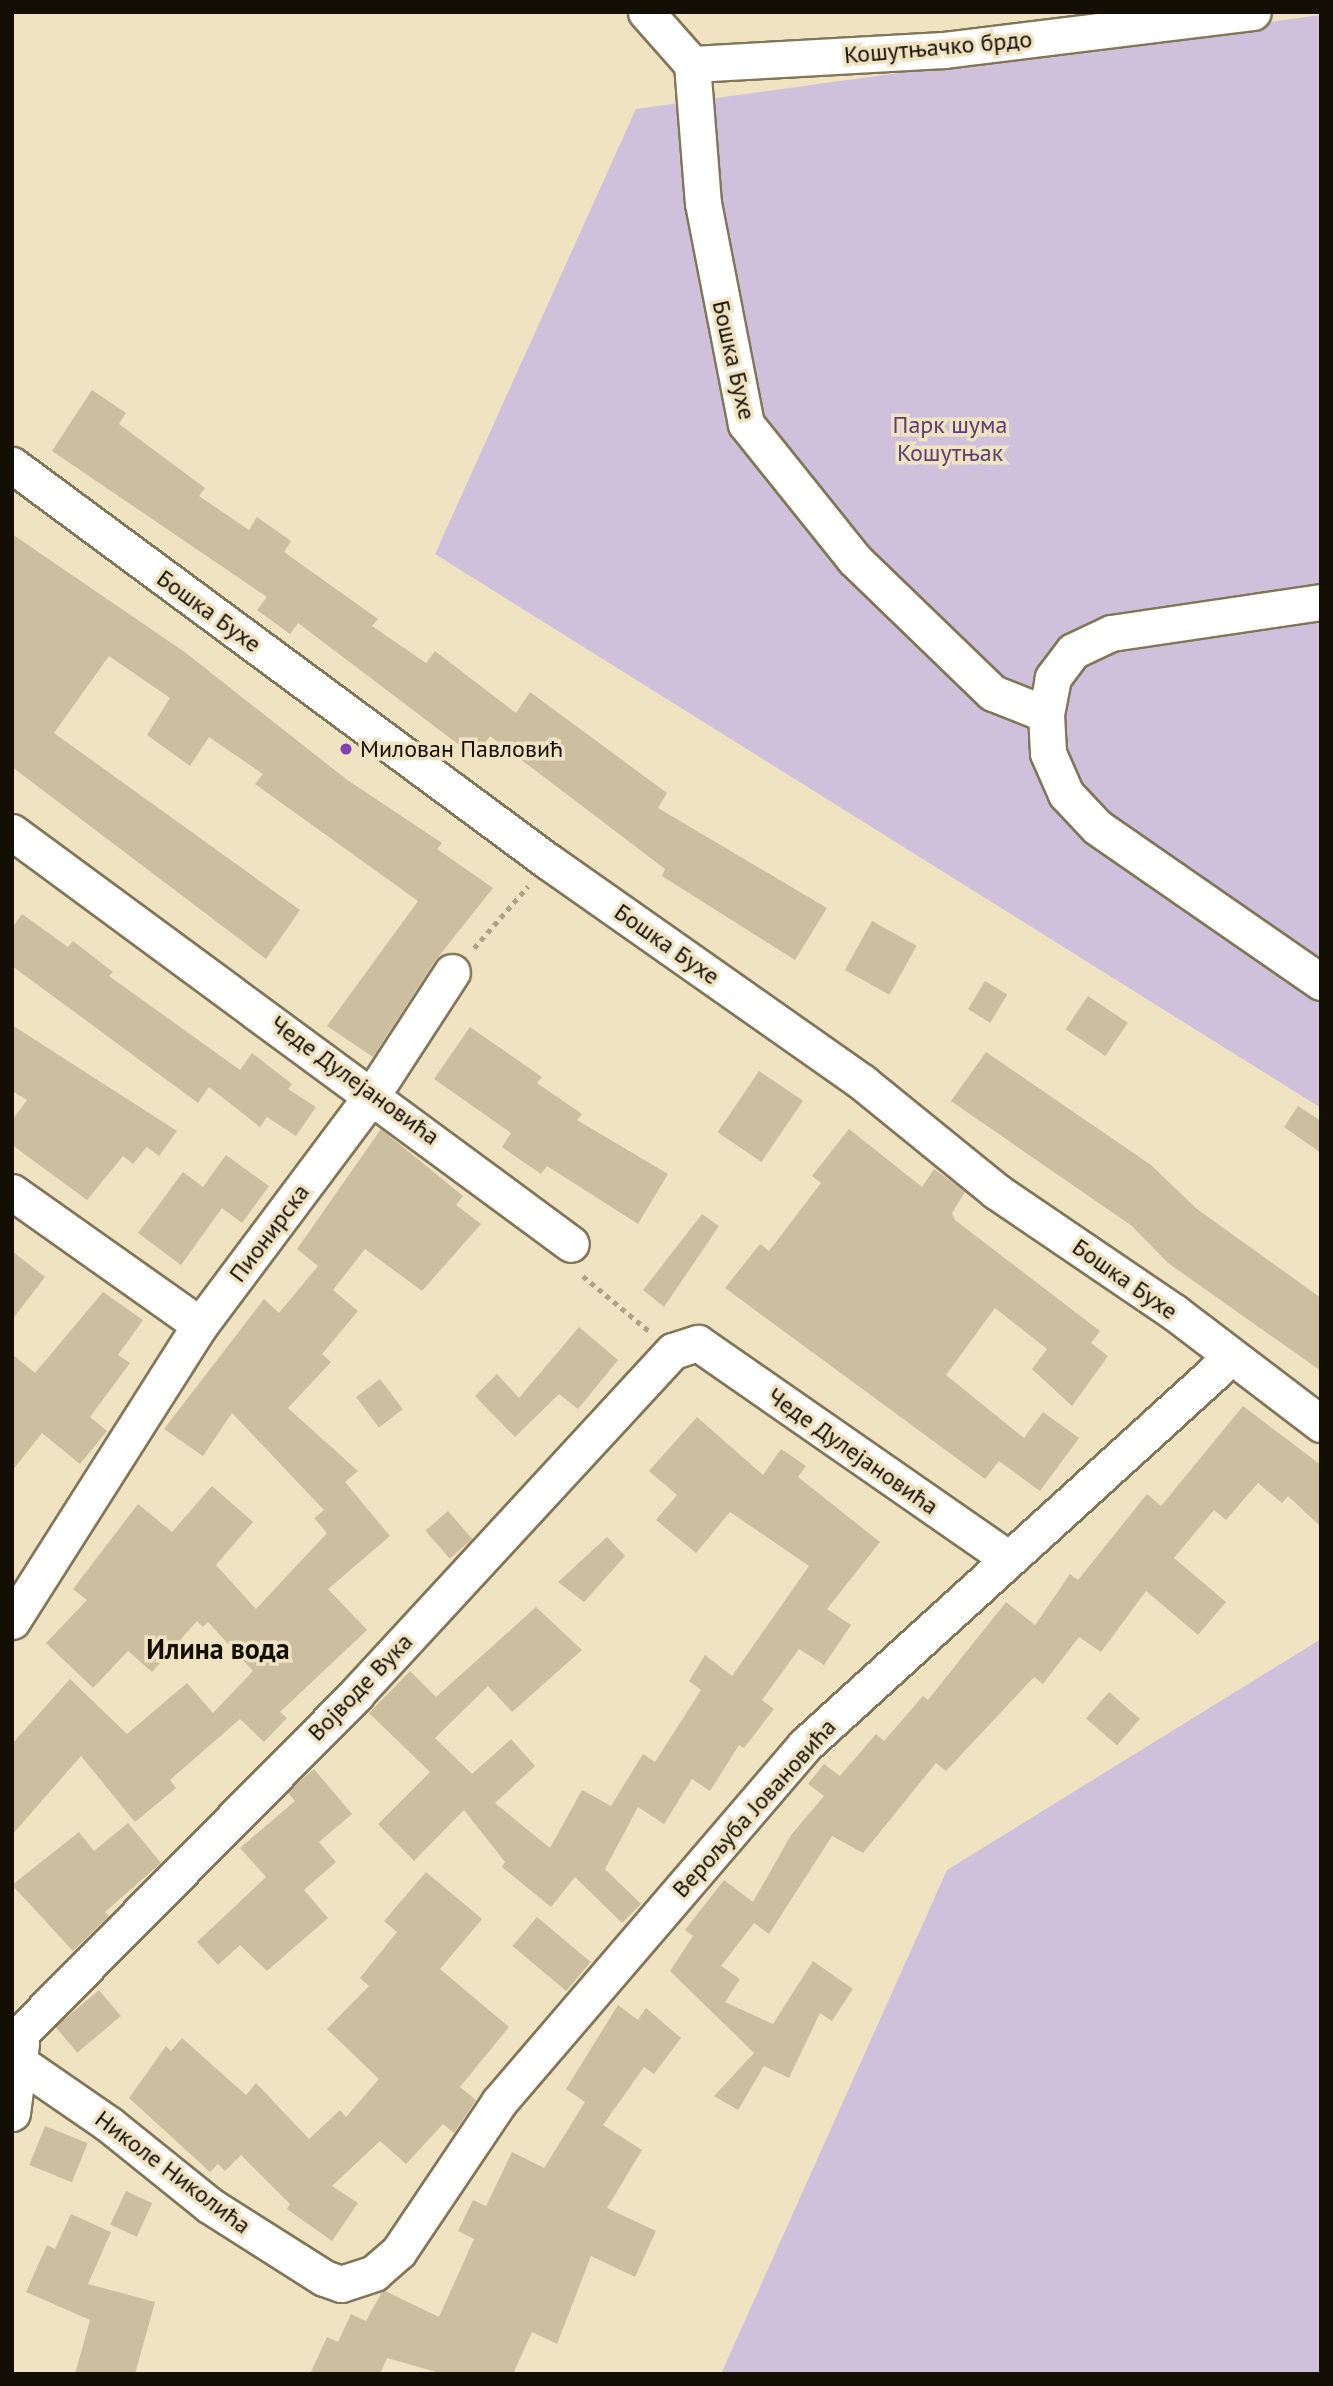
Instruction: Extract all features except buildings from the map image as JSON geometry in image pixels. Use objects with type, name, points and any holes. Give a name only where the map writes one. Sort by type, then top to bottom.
[{"type":"street","points":[[646,12],[692,64]]},
{"type":"street","name":"Кошутњачко брдо","points":[[692,64],[944,50],[1253,12]]},
{"type":"street","name":"Бошка Бухе","points":[[692,64],[703,203],[746,424],[874,579],[993,693],[1046,714]]},
{"type":"street","name":"Бошка Бухе","points":[[12,466],[549,862],[862,1082],[996,1191],[1174,1312],[1230,1358],[1321,1424]]},
{"type":"street","points":[[1321,602],[1111,633],[1073,652],[1053,678],[1046,714],[1048,753],[1066,794],[1097,827],[1321,982]]},
{"type":"street","name":"Чеде Дулејановића","points":[[12,832],[374,1092],[571,1244]]},
{"type":"street","name":"Пионирска","points":[[12,1621],[200,1325],[374,1092],[452,972]]},
{"type":"street","points":[[12,1192],[200,1325]]},
{"type":"street","name":"Чеде Дулејановића","points":[[685,1347],[1007,1558]]},
{"type":"street","name":"Војводе Вука","points":[[18,2037],[356,1694],[685,1347]]},
{"type":"street","name":"Верољуба Јовановића","points":[[324,2278],[355,2281],[386,2265],[499,2102],[753,1802],[805,1745],[1007,1558],[1230,1358]]},
{"type":"street","points":[[12,2113],[18,2037]]},
{"type":"street","name":"Николе Николића","points":[[18,2037],[110,2125],[209,2205],[324,2278]]},
{"type":"path","points":[[452,972],[549,862]]},
{"type":"path","points":[[571,1244],[576,1269],[685,1347]]},
{"type":"green space","name":"Парк шума Кошутњак","points":[[1321,15],[1321,1108],[435,554],[636,109]]},
{"type":"green space","points":[[1321,1639],[1321,2374],[721,2374],[947,1870]]},
{"type":"place","name":"Милован Павловић","points":[[346,749]]},
{"type":"district","name":"Илина вода","points":[[218,1649]]}]
